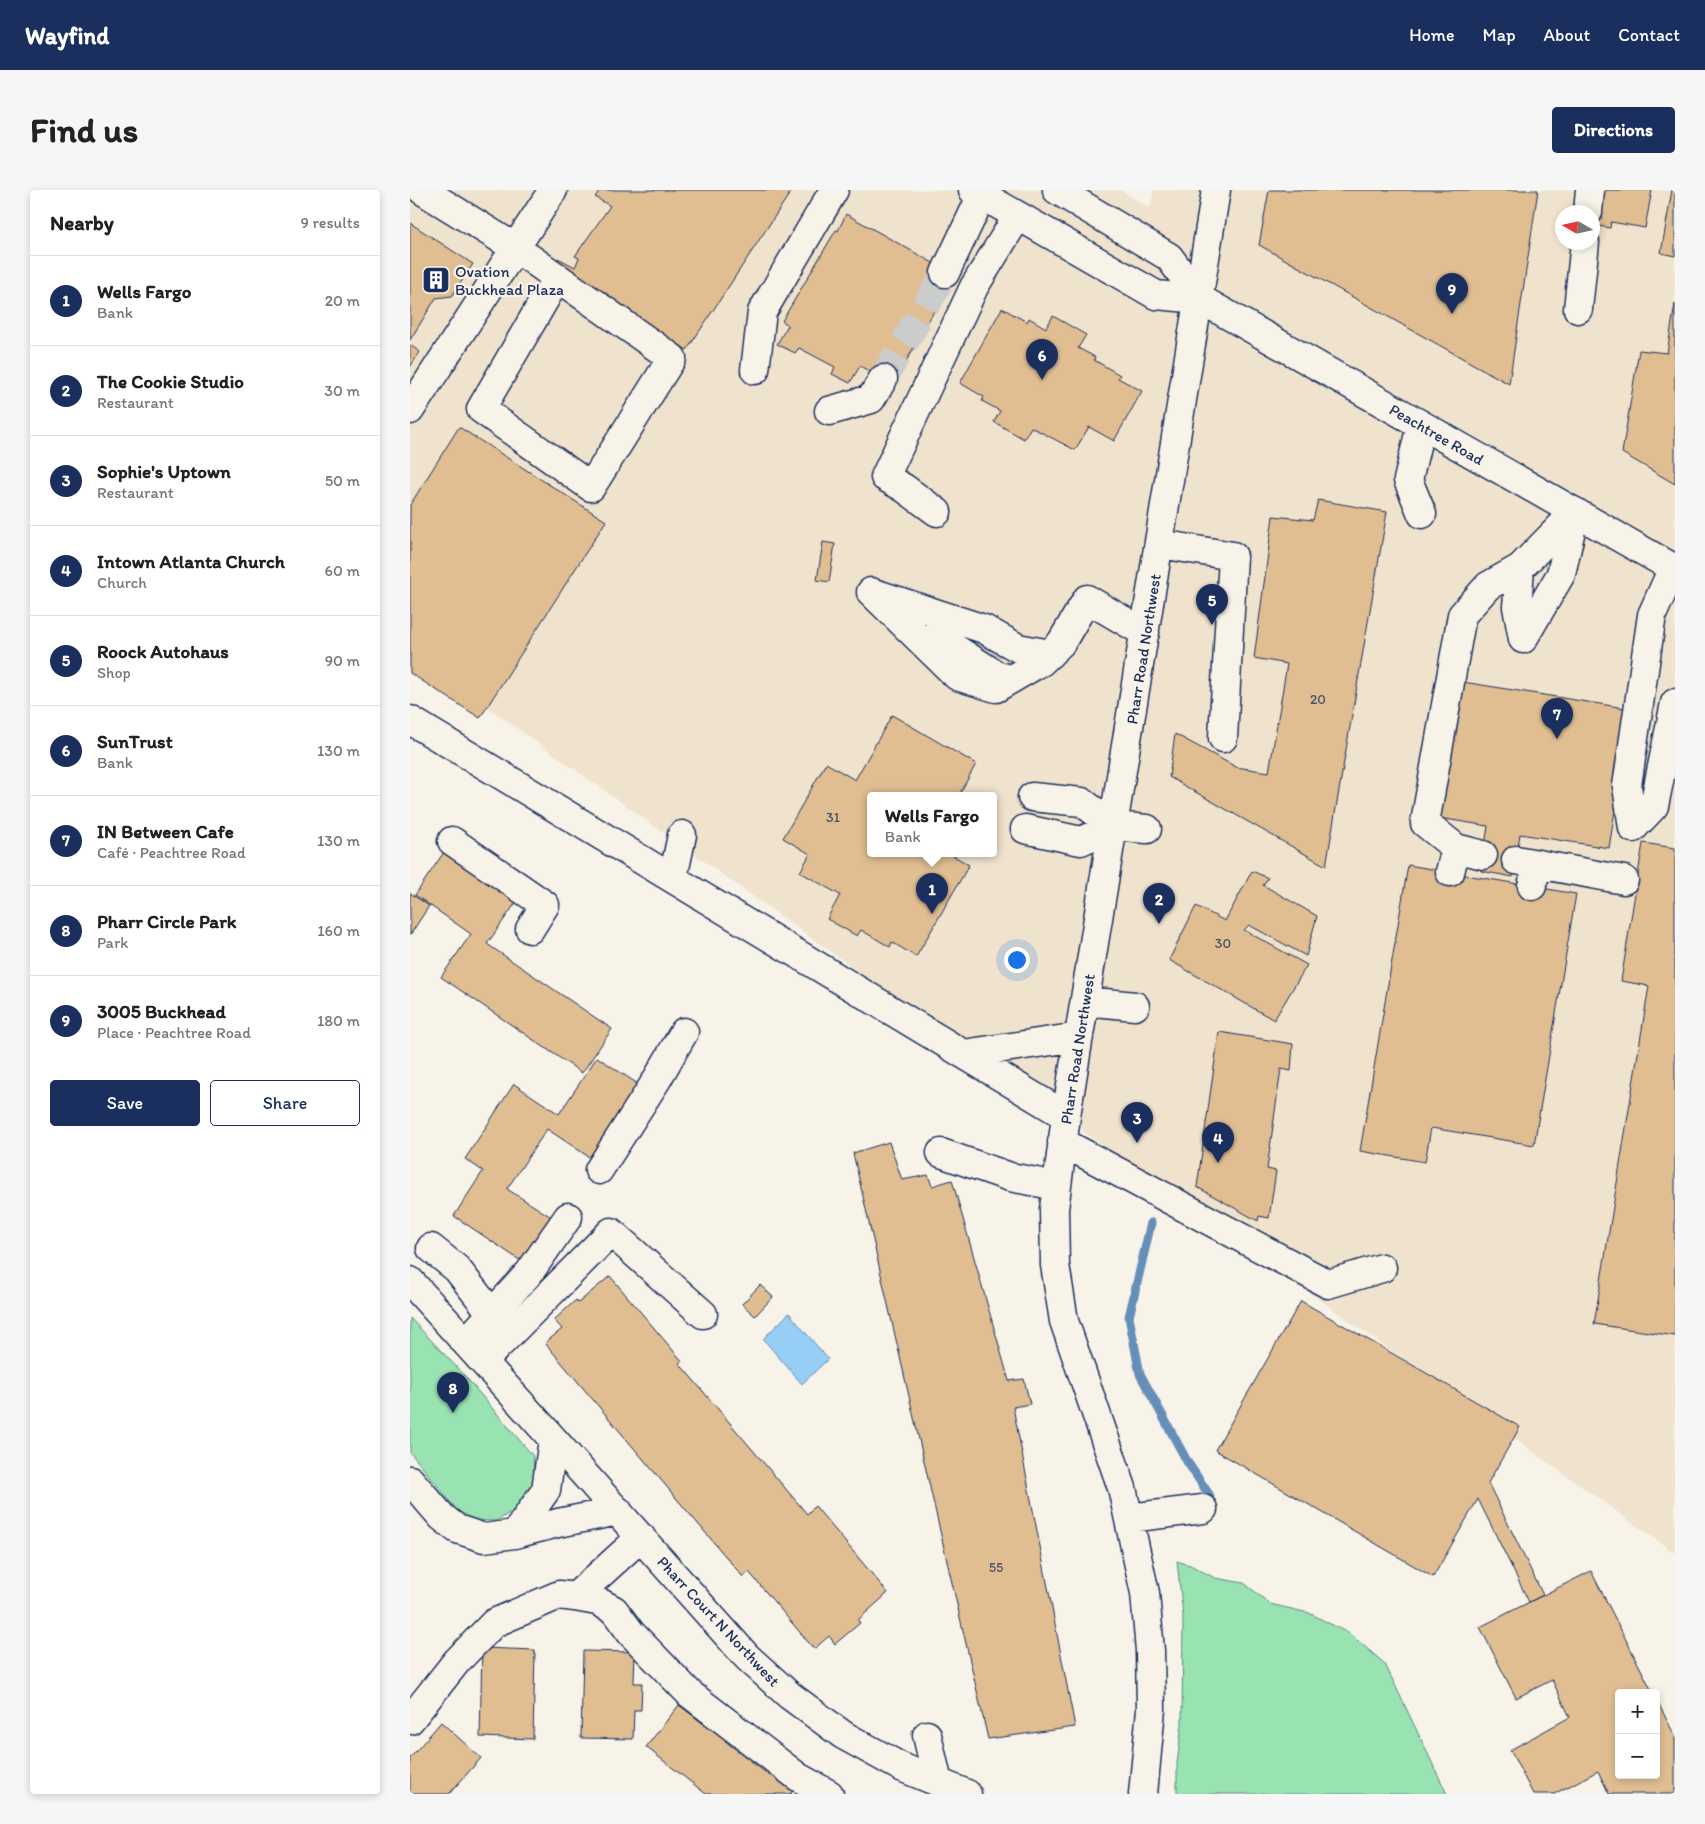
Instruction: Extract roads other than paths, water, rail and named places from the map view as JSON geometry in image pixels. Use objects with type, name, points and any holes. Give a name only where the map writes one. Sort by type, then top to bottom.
[{"type":"main road","points":[[422,190],[514,247],[672,358],[591,487],[481,409],[558,278]]},
{"type":"main road","points":[[410,410],[514,247],[553,190]]},
{"type":"main road","points":[[755,370],[762,312],[834,190]]},
{"type":"main road","points":[[1057,190],[1169,257],[1200,298]]},
{"type":"main road","name":"Pharr Road Northwest","points":[[1143,1794],[1151,1709],[1150,1651],[1145,1593],[1122,1488],[1064,1321],[1055,1265],[1054,1209],[1064,1129],[1216,190]]},
{"type":"main road","points":[[1589,205],[1590,190]]},
{"type":"main road","points":[[945,273],[977,193],[1156,295],[1200,298]]},
{"type":"main road","points":[[936,512],[904,488],[885,477],[974,287],[1017,217]]},
{"type":"main road","points":[[1578,309],[1584,250]]},
{"type":"main road","name":"Peachtree Road","points":[[1200,298],[1674,568]]},
{"type":"main road","points":[[829,411],[870,399],[883,379]]},
{"type":"main road","points":[[1421,425],[1408,480],[1422,514]]},
{"type":"main road","points":[[1484,855],[1453,860],[1425,823],[1462,615],[1488,586],[1520,568],[1575,512]]},
{"type":"main road","points":[[1520,568],[1517,607],[1523,639],[1561,574],[1575,512]]},
{"type":"main road","points":[[1160,544],[1233,556],[1222,738]]},
{"type":"main road","points":[[1674,568],[1652,614],[1627,786],[1633,828],[1654,806],[1675,706]]},
{"type":"main road","points":[[974,646],[871,592],[1001,678],[1043,660],[1061,643],[1087,599],[1145,633]]},
{"type":"main road","points":[[1010,662],[1043,660]]},
{"type":"main road","points":[[410,720],[963,1054],[1064,1129],[1328,1284],[1382,1268]]},
{"type":"main road","points":[[1032,796],[1082,802],[1114,826]]},
{"type":"main road","points":[[1025,829],[1081,841],[1114,826],[1147,829]]},
{"type":"main road","points":[[673,878],[682,835]]},
{"type":"main road","points":[[452,841],[545,905],[530,929]]},
{"type":"main road","points":[[1528,870],[1624,880]]},
{"type":"main road","points":[[1085,1001],[1135,1006]]},
{"type":"main road","points":[[599,1170],[656,1081],[684,1032]]},
{"type":"main road","points":[[963,1054],[1079,1037]]},
{"type":"main road","points":[[941,1153],[1010,1177],[1057,1186]]},
{"type":"main road","points":[[474,1352],[492,1314],[529,1273],[568,1217]]},
{"type":"main road","points":[[474,1352],[611,1232],[703,1314]]},
{"type":"main road","points":[[431,1248],[457,1269],[492,1314]]},
{"type":"main road","name":"Pharr Court N Northwest","points":[[410,1281],[747,1657],[789,1696],[843,1735],[901,1767],[966,1794]]},
{"type":"main road","points":[[515,1534],[546,1490],[553,1439]]},
{"type":"main road","points":[[410,1480],[442,1517],[457,1529],[484,1538],[515,1534],[618,1511]]},
{"type":"main road","points":[[1129,1518],[1203,1509]]},
{"type":"main road","points":[[576,1597],[641,1538]]},
{"type":"main road","points":[[410,1720],[457,1661],[494,1623],[559,1595],[576,1597],[597,1601],[614,1610],[631,1633],[690,1694],[798,1777],[829,1794]]},
{"type":"main road","points":[[927,1735],[938,1783]]},
{"type":"water","points":[[789,1313],[828,1359],[802,1384],[763,1339]]},
{"type":"waterway","points":[[1151,1223],[1129,1317],[1140,1374],[1188,1463],[1210,1496]]},
{"type":"tunnel","points":[[883,379],[945,273]]},
{"type":"tunnel","points":[[974,646],[1010,661]]},
{"type":"place","name":"Ovation Buckhead Plaza","points":[[436,280]]},
{"type":"place","name":"3005 Buckhead","points":[[1452,314]]},
{"type":"place","name":"SunTrust","points":[[1042,380]]},
{"type":"place","name":"Roock Autohaus","points":[[1212,625]]},
{"type":"place","name":"IN Between Cafe","points":[[1557,739]]},
{"type":"place","name":"Wells Fargo","points":[[932,914]]},
{"type":"place","name":"The Cookie Studio","points":[[1159,924]]},
{"type":"place","name":"Sophie's Uptown","points":[[1137,1143]]},
{"type":"place","name":"Intown Atlanta Church","points":[[1218,1163]]},
{"type":"place","name":"Pharr Circle Park","points":[[453,1413]]}]
